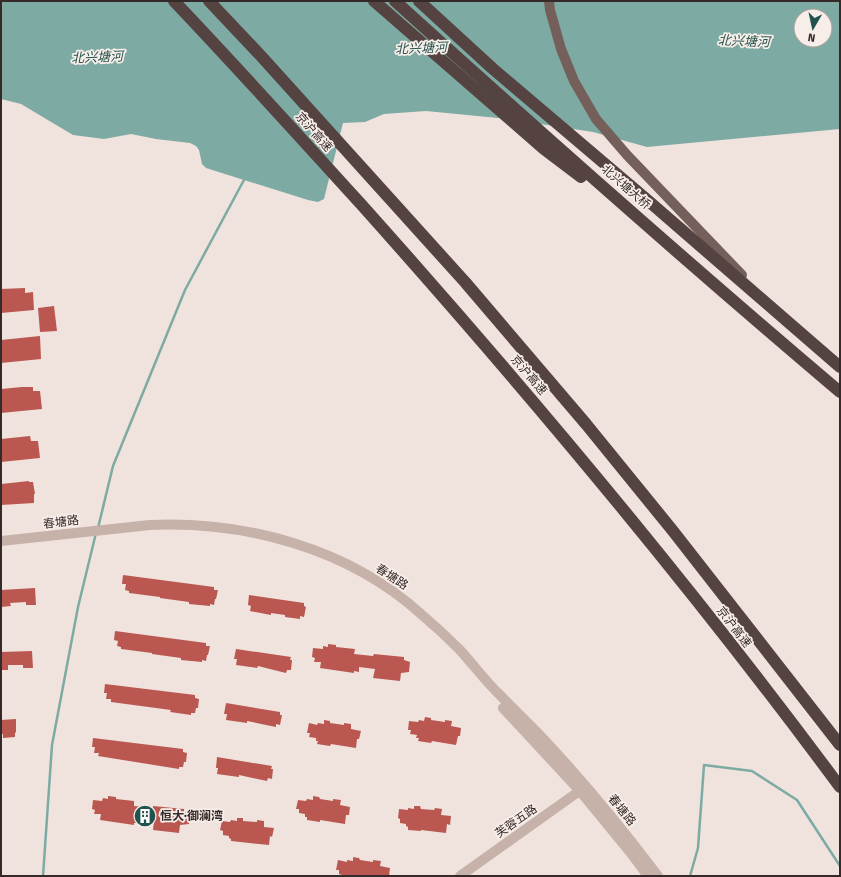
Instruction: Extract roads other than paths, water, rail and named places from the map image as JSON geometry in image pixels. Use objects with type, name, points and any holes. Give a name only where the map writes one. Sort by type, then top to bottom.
[{"type":"highway","name":"京沪高速","points":[[174,1],[242,73],[445,299],[566,439],[653,546],[840,787]]},
{"type":"highway","name":"京沪高速","points":[[209,1],[465,282],[586,424],[673,531],[840,745]]},
{"type":"highway","points":[[374,1],[544,149],[585,180],[774,335]]},
{"type":"highway","points":[[378,1],[395,18]]},
{"type":"highway","name":"北兴塘大桥","points":[[395,1],[496,92],[840,392]]},
{"type":"highway","name":"北兴塘大桥","points":[[419,1],[492,68],[840,367]]},
{"type":"main road","points":[[549,1],[550,10],[561,49],[574,82],[596,119],[641,170],[786,321]]},
{"type":"main road","points":[[555,26],[556,1]]},
{"type":"street","name":"春塘路","points":[[1,541],[158,529],[200,530],[240,534],[280,544],[313,554],[352,572],[407,606],[431,629],[583,789],[636,847],[658,876]]},
{"type":"street","name":"春塘路","points":[[1,546],[78,535]]},
{"type":"street","name":"春塘路","points":[[583,789],[648,876]]},
{"type":"street","name":"芙蓉五路","points":[[460,876],[583,789]]},
{"type":"water","name":"北兴塘河","points":[[840,1],[840,129],[647,147],[593,132],[508,119],[426,111],[384,114],[365,122],[343,123],[324,199],[318,202],[206,168],[202,164],[199,150],[196,146],[190,143],[131,134],[104,139],[73,135],[21,104],[1,99],[1,2]]},
{"type":"waterway","points":[[98,528],[113,466],[185,290],[245,178]]},
{"type":"waterway","points":[[43,876],[52,745],[78,607],[96,533]]},
{"type":"waterway","points":[[690,876],[698,848],[704,765],[752,771],[797,800],[840,866]]},
{"type":"place","name":"恒大·御澜湾","points":[[145,816]]}]
